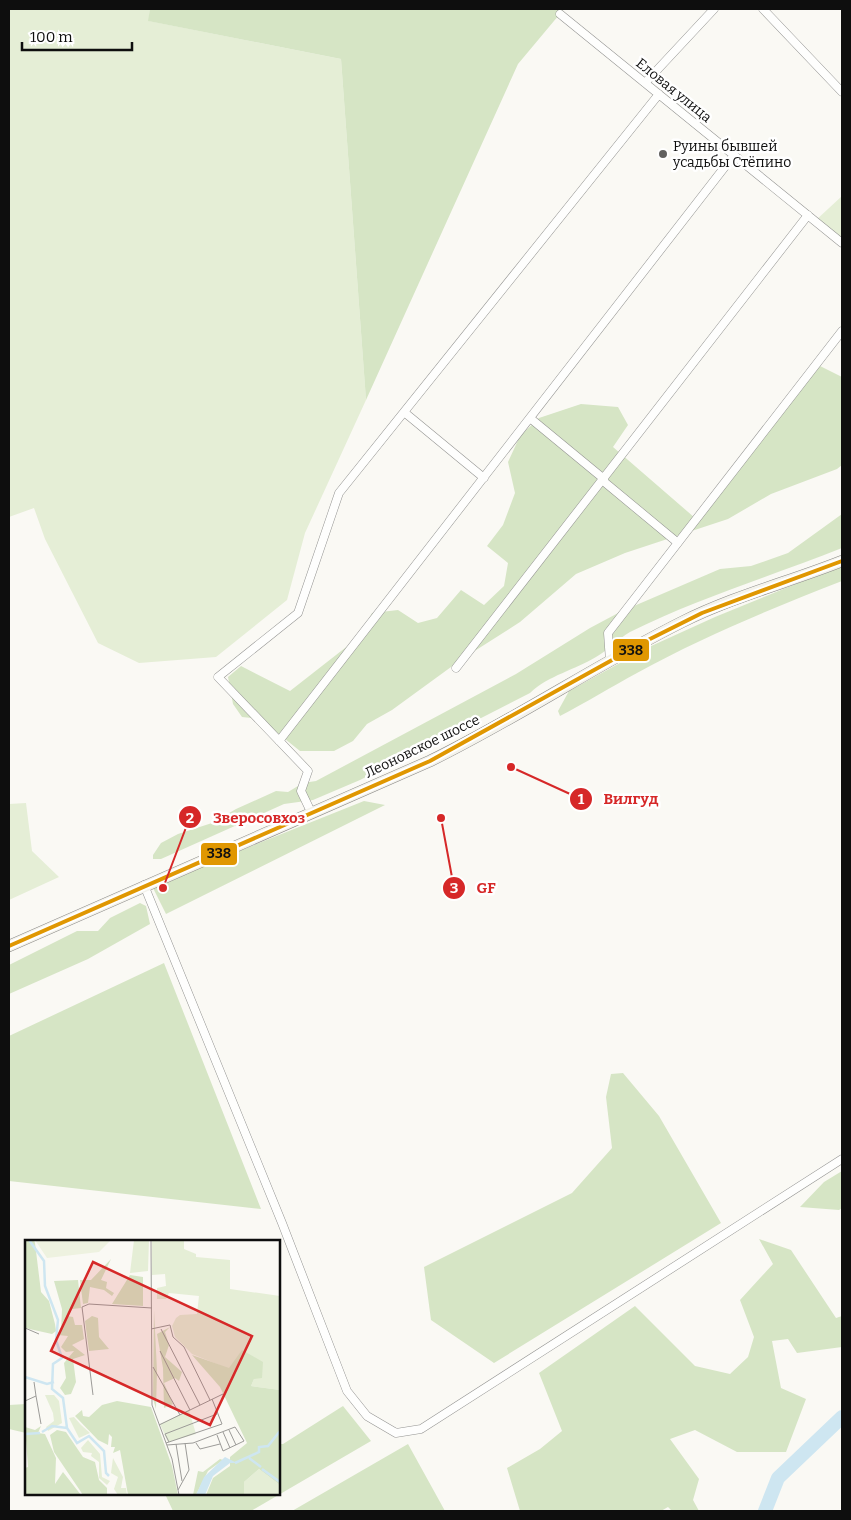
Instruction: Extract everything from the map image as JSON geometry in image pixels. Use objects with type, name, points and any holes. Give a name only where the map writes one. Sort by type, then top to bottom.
[{"type":"main road","name":"Леоновское шоссе","points":[[9,946],[144,885],[312,814],[469,742],[610,661],[714,607],[842,561]]},
{"type":"street","points":[[645,83],[714,9]]},
{"type":"street","points":[[763,9],[842,92]]},
{"type":"street","name":"Еловая улица","points":[[560,14],[842,243]]},
{"type":"street","points":[[312,814],[301,791],[308,771],[218,677],[298,613],[339,493],[659,94]]},
{"type":"street","points":[[279,741],[734,155]]},
{"type":"street","points":[[456,668],[808,215]]},
{"type":"street","points":[[610,661],[608,633],[842,332]]},
{"type":"street","points":[[404,412],[484,478]]},
{"type":"street","points":[[530,418],[678,543]]},
{"type":"street","points":[[144,885],[286,1232],[347,1391],[367,1416],[396,1433],[421,1429],[842,1159]]},
{"type":"green space","points":[[9,9],[150,9],[149,21],[341,59],[366,400],[305,533],[287,600],[216,657],[139,663],[98,643],[45,539],[34,508],[9,517]]},
{"type":"green space","points":[[150,9],[564,9],[518,64],[366,400],[341,59],[148,21]]},
{"type":"green space","points":[[842,196],[842,243],[815,221]]},
{"type":"green space","points":[[820,366],[842,377],[842,465],[837,469],[771,494],[728,519],[625,553],[576,574],[520,622],[462,659],[392,710],[367,724],[353,741],[334,751],[300,751],[260,719],[242,717],[233,704],[228,677],[241,666],[290,691],[359,637],[372,613],[398,610],[418,623],[437,618],[461,590],[484,605],[504,586],[508,563],[487,546],[503,525],[515,493],[508,462],[520,436],[539,418],[581,404],[618,407],[628,425],[613,447],[695,518]]},
{"type":"green space","points":[[842,514],[842,548],[682,608],[630,632],[588,662],[554,677],[530,693],[360,780],[313,800],[284,804],[161,859],[153,859],[153,855],[161,843],[178,834],[212,823],[236,809],[276,791],[288,792],[303,783],[316,781],[516,674],[590,628],[620,612],[720,569],[751,566],[788,553]]},
{"type":"green space","points":[[842,565],[842,581],[712,635],[637,673],[560,716],[558,711],[569,691],[649,647],[715,617]]},
{"type":"green space","points":[[364,801],[385,805],[166,914],[152,886]]},
{"type":"green space","points":[[26,803],[32,851],[59,877],[9,900],[9,804]]},
{"type":"green space","points":[[140,903],[146,906],[150,924],[88,959],[9,994],[9,965],[77,931],[98,931],[110,918]]},
{"type":"green space","points":[[164,963],[261,1209],[9,1181],[9,1036]]},
{"type":"green space","points":[[623,1073],[659,1116],[721,1223],[494,1363],[431,1320],[424,1267],[572,1193],[612,1148],[606,1097],[611,1074]]},
{"type":"green space","points":[[842,1171],[842,1208],[839,1210],[800,1207],[824,1182]]},
{"type":"green space","points":[[759,1239],[791,1250],[836,1318],[842,1316],[842,1347],[797,1353],[788,1339],[772,1341],[781,1388],[806,1399],[786,1452],[737,1452],[695,1430],[670,1439],[699,1479],[693,1500],[699,1511],[672,1511],[668,1507],[661,1511],[520,1511],[507,1468],[540,1449],[562,1431],[539,1373],[635,1306],[695,1366],[730,1374],[748,1357],[754,1337],[740,1300],[773,1264]]},
{"type":"green space","points":[[25,1404],[25,1433],[9,1429],[9,1405]]},
{"type":"green space","points":[[343,1406],[371,1441],[280,1494],[280,1444],[283,1444]]},
{"type":"green space","points":[[408,1444],[445,1511],[292,1511]]},
{"type":"green space","points":[[165,1495],[278,1495],[251,1511],[173,1511]]},
{"type":"waterway","points":[[765,1511],[778,1478],[842,1417]]},
{"type":"transit line","name":"338","points":[[9,946],[430,761],[650,639],[702,613],[842,561]]},
{"type":"place","name":"Руины бывшей усадьбы Стёпино","points":[[663,154]]},
{"type":"place","name":"Вилгуд","points":[[511,767]]},
{"type":"place","name":"GF","points":[[441,818]]},
{"type":"place","name":"Зверосовхоз","points":[[163,888]]}]
